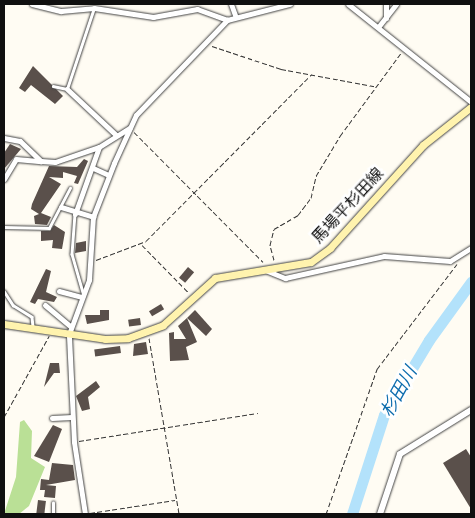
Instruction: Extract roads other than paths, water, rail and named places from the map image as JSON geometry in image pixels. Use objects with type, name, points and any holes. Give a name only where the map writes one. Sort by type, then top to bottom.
[{"type":"main road","name":"馬場平杉田線","points":[[4,324],[52,331],[70,331],[118,339],[148,332],[166,322],[192,296],[220,276],[304,265],[322,255],[422,145],[471,107]]},
{"type":"street","points":[[32,4],[61,11],[94,8],[153,17],[197,9],[228,20]]},
{"type":"street","points":[[231,4],[235,15]]},
{"type":"street","points":[[85,514],[74,442],[70,331],[93,261],[93,217],[109,175],[130,128],[150,100],[228,20],[235,15],[290,4]]},
{"type":"street","points":[[348,4],[407,48],[471,102]]},
{"type":"street","points":[[386,4],[386,18]]},
{"type":"street","points":[[379,26],[396,4]]},
{"type":"street","points":[[67,90],[116,135]]},
{"type":"street","points":[[4,179],[16,159],[41,161],[67,160],[99,147],[130,128]]},
{"type":"street","points":[[4,138],[20,141],[41,161]]},
{"type":"street","points":[[75,214],[99,147]]},
{"type":"street","points":[[93,168],[109,175]]},
{"type":"street","points":[[61,207],[75,214],[93,217]]},
{"type":"street","points":[[265,270],[286,278],[384,256],[450,261],[464,256],[471,248]]},
{"type":"street","points":[[60,290],[82,295]]},
{"type":"street","points":[[44,305],[70,331]]},
{"type":"street","points":[[380,514],[400,454],[471,410]]},
{"type":"street","points":[[52,418],[72,417]]},
{"type":"street","points":[[73,486],[81,486]]},
{"type":"lane","points":[[53,86],[67,90],[94,8]]},
{"type":"lane","points":[[4,227],[47,229],[70,188]]},
{"type":"lane","points":[[75,214],[72,254],[82,295]]},
{"type":"lane","points":[[4,291],[13,305],[32,317],[33,327]]},
{"type":"lane","points":[[53,514],[54,502]]},
{"type":"waterway","name":"杉田川","points":[[352,514],[384,415],[429,340],[471,282]]}]
